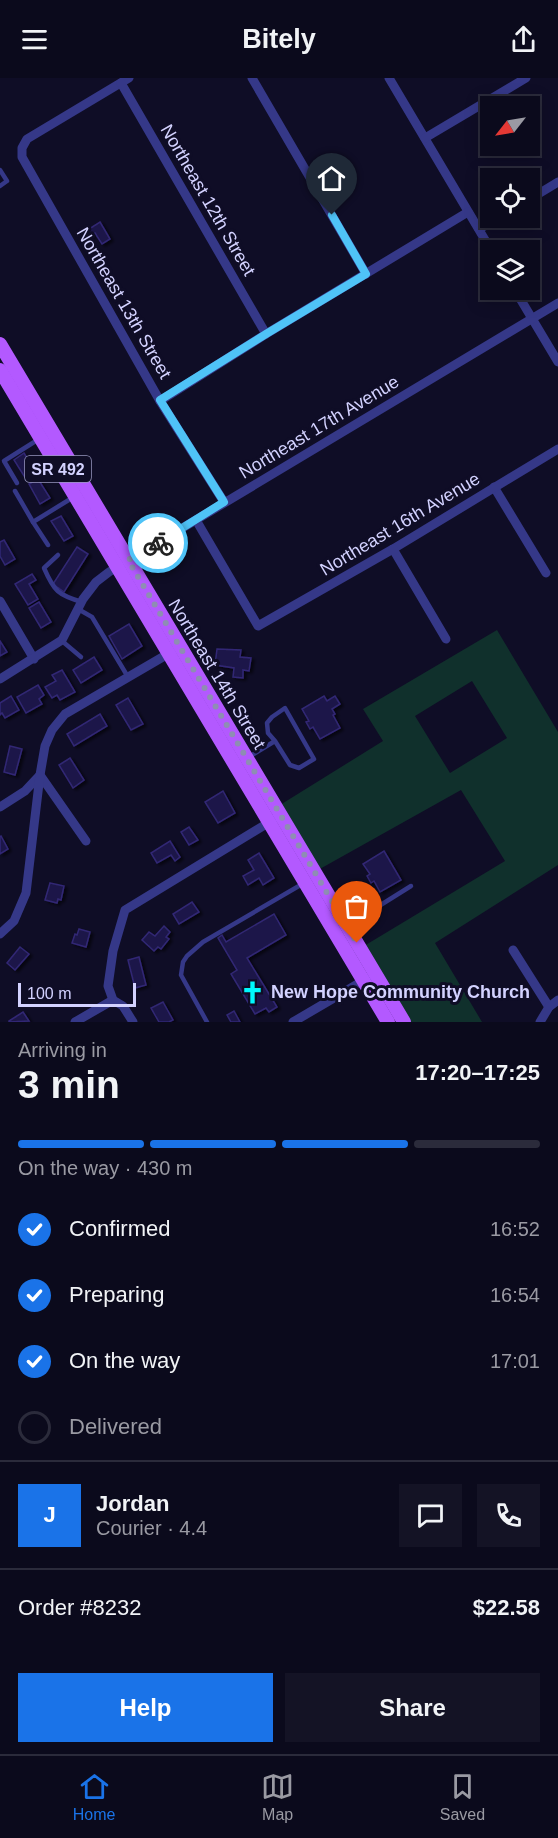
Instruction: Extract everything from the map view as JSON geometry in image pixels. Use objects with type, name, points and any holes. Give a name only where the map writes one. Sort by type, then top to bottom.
[{"type":"main road","name":"Northeast 14th Street","points":[[0,344],[123,563],[275,819],[332,901],[369,977],[387,1022]]},
{"type":"main road","name":"Northeast 14th Street","points":[[0,370],[75,496],[123,563]]},
{"type":"main road","name":"Northeast 14th Street","points":[[175,650],[247,758],[304,882],[369,977],[404,1022]]},
{"type":"street","points":[[252,78],[366,274]]},
{"type":"street","points":[[389,78],[486,240]]},
{"type":"street","points":[[425,138],[526,78]]},
{"type":"street","name":"Northeast 13th Street","points":[[125,80],[27,139],[22,148],[22,157],[160,400],[224,502]]},
{"type":"street","name":"Northeast 12th Street","points":[[125,80],[266,334]]},
{"type":"street","points":[[540,193],[558,182]]},
{"type":"street","points":[[160,400],[468,212]]},
{"type":"street","points":[[520,300],[558,362]]},
{"type":"street","name":"Northeast 17th Avenue","points":[[0,679],[62,640],[80,605],[96,582],[123,563],[558,303]]},
{"type":"street","name":"Northeast 16th Avenue","points":[[196,520],[258,626],[393,549],[558,449]]},
{"type":"street","points":[[494,487],[546,573]]},
{"type":"street","points":[[393,549],[446,639]]},
{"type":"street","points":[[0,601],[34,659]]},
{"type":"street","points":[[0,934],[15,921],[26,893],[40,775],[45,746],[52,730],[65,714],[175,650]]},
{"type":"street","points":[[0,807],[25,791],[40,775]]},
{"type":"street","points":[[40,775],[86,841]]},
{"type":"street","points":[[133,1022],[123,1006],[113,1000],[108,986],[113,951],[124,910],[275,819]]},
{"type":"street","points":[[513,951],[549,1007]]},
{"type":"street","points":[[293,1022],[309,1018],[369,977]]},
{"type":"street","points":[[75,1022],[113,1000]]},
{"type":"street","points":[[540,1022],[549,1007],[558,1000]]},
{"type":"lane","points":[[0,170],[8,182],[0,186]]},
{"type":"lane","points":[[17,483],[4,461],[40,438]]},
{"type":"lane","points":[[15,491],[48,545]]},
{"type":"lane","points":[[33,522],[75,496]]},
{"type":"lane","points":[[58,555],[44,568],[52,586],[61,596],[80,605],[92,617],[128,677]]},
{"type":"lane","points":[[62,640],[81,657]]},
{"type":"lane","points":[[285,708],[314,759],[299,768],[290,765],[275,741],[268,733],[267,723],[285,708]]},
{"type":"lane","points":[[247,758],[275,741]]},
{"type":"lane","points":[[207,1022],[181,975],[186,956],[203,942],[304,882]]},
{"type":"lane","points":[[332,901],[347,894],[360,899],[369,906],[379,906],[411,886]]},
{"type":"green space","points":[[497,630],[558,732],[558,865],[435,943],[482,1022],[409,1022],[364,946],[505,861],[461,790],[318,870],[280,805],[383,741],[363,709]],"holes":[[[472,681],[507,738],[450,773],[415,716]]]},
{"type":"building","points":[[100,222],[110,239],[102,244],[95,233],[90,236],[86,231]]},
{"type":"building","points":[[24,453],[36,473],[26,479],[14,460]]},
{"type":"building","points":[[38,479],[50,498],[40,504],[29,484]]},
{"type":"building","points":[[61,516],[73,536],[64,541],[51,521]]},
{"type":"building","points":[[4,540],[15,559],[5,565],[0,556],[0,542]]},
{"type":"building","points":[[77,547],[88,554],[64,592],[53,584]]},
{"type":"building","points":[[32,574],[36,580],[29,584],[38,599],[28,605],[15,584]]},
{"type":"building","points":[[39,602],[51,622],[41,628],[29,608]]},
{"type":"building","points":[[129,624],[142,646],[122,659],[109,636]]},
{"type":"building","points":[[0,641],[7,652],[0,656]]},
{"type":"building","points":[[217,649],[241,650],[240,657],[251,658],[249,671],[243,670],[243,678],[233,677],[234,668],[215,665]]},
{"type":"building","points":[[94,657],[102,670],[81,683],[73,670]]},
{"type":"building","points":[[62,670],[75,692],[60,700],[57,695],[52,698],[45,687],[56,681],[52,675]]},
{"type":"building","points":[[38,685],[44,695],[39,699],[42,704],[26,713],[17,697]]},
{"type":"building","points":[[11,696],[19,710],[5,718],[2,713],[0,715],[0,703]]},
{"type":"building","points":[[324,696],[327,701],[335,696],[340,704],[332,709],[340,728],[320,739],[313,727],[310,729],[306,722],[309,721],[302,709]]},
{"type":"building","points":[[128,698],[143,724],[131,730],[116,705]]},
{"type":"building","points":[[100,714],[107,726],[74,746],[67,734]]},
{"type":"building","points":[[10,746],[22,749],[15,775],[4,772]]},
{"type":"building","points":[[70,758],[84,780],[73,788],[59,765]]},
{"type":"building","points":[[223,791],[235,813],[218,823],[205,802]]},
{"type":"building","points":[[189,827],[198,840],[189,845],[181,832]]},
{"type":"building","points":[[0,837],[8,849],[0,854]]},
{"type":"building","points":[[170,841],[180,857],[175,861],[171,855],[157,863],[151,853]]},
{"type":"building","points":[[384,851],[401,880],[380,892],[374,881],[371,883],[367,876],[370,874],[363,864]]},
{"type":"building","points":[[259,853],[274,878],[263,885],[259,878],[248,885],[243,876],[254,870],[248,860]]},
{"type":"building","points":[[50,883],[64,886],[61,900],[58,899],[57,903],[45,900]]},
{"type":"building","points":[[192,902],[199,912],[179,924],[173,914]]},
{"type":"building","points":[[274,914],[286,935],[247,958],[277,1007],[269,1012],[266,1008],[255,1014],[231,974],[237,970],[218,938],[222,935],[226,942]]},
{"type":"building","points":[[164,926],[170,932],[166,937],[169,939],[161,949],[158,947],[154,951],[142,940],[149,932],[155,936]]},
{"type":"building","points":[[79,929],[90,932],[86,947],[72,943]]},
{"type":"building","points":[[20,947],[29,954],[15,970],[7,963]]},
{"type":"building","points":[[139,957],[146,985],[135,988],[128,960]]},
{"type":"building","points":[[163,1002],[173,1020],[169,1022],[159,1022],[151,1008]]},
{"type":"building","points":[[234,1011],[240,1022],[231,1022],[227,1015]]},
{"type":"building","points":[[23,1012],[29,1021],[9,1022],[9,1021]]},
{"type":"way so far","points":[[158,543],[128,560],[357,943]]},
{"type":"place","name":"New Hope Community Church","points":[[253,992]]},
{"type":"route","points":[[158,543],[224,502],[160,400],[366,274],[332,215]]}]
